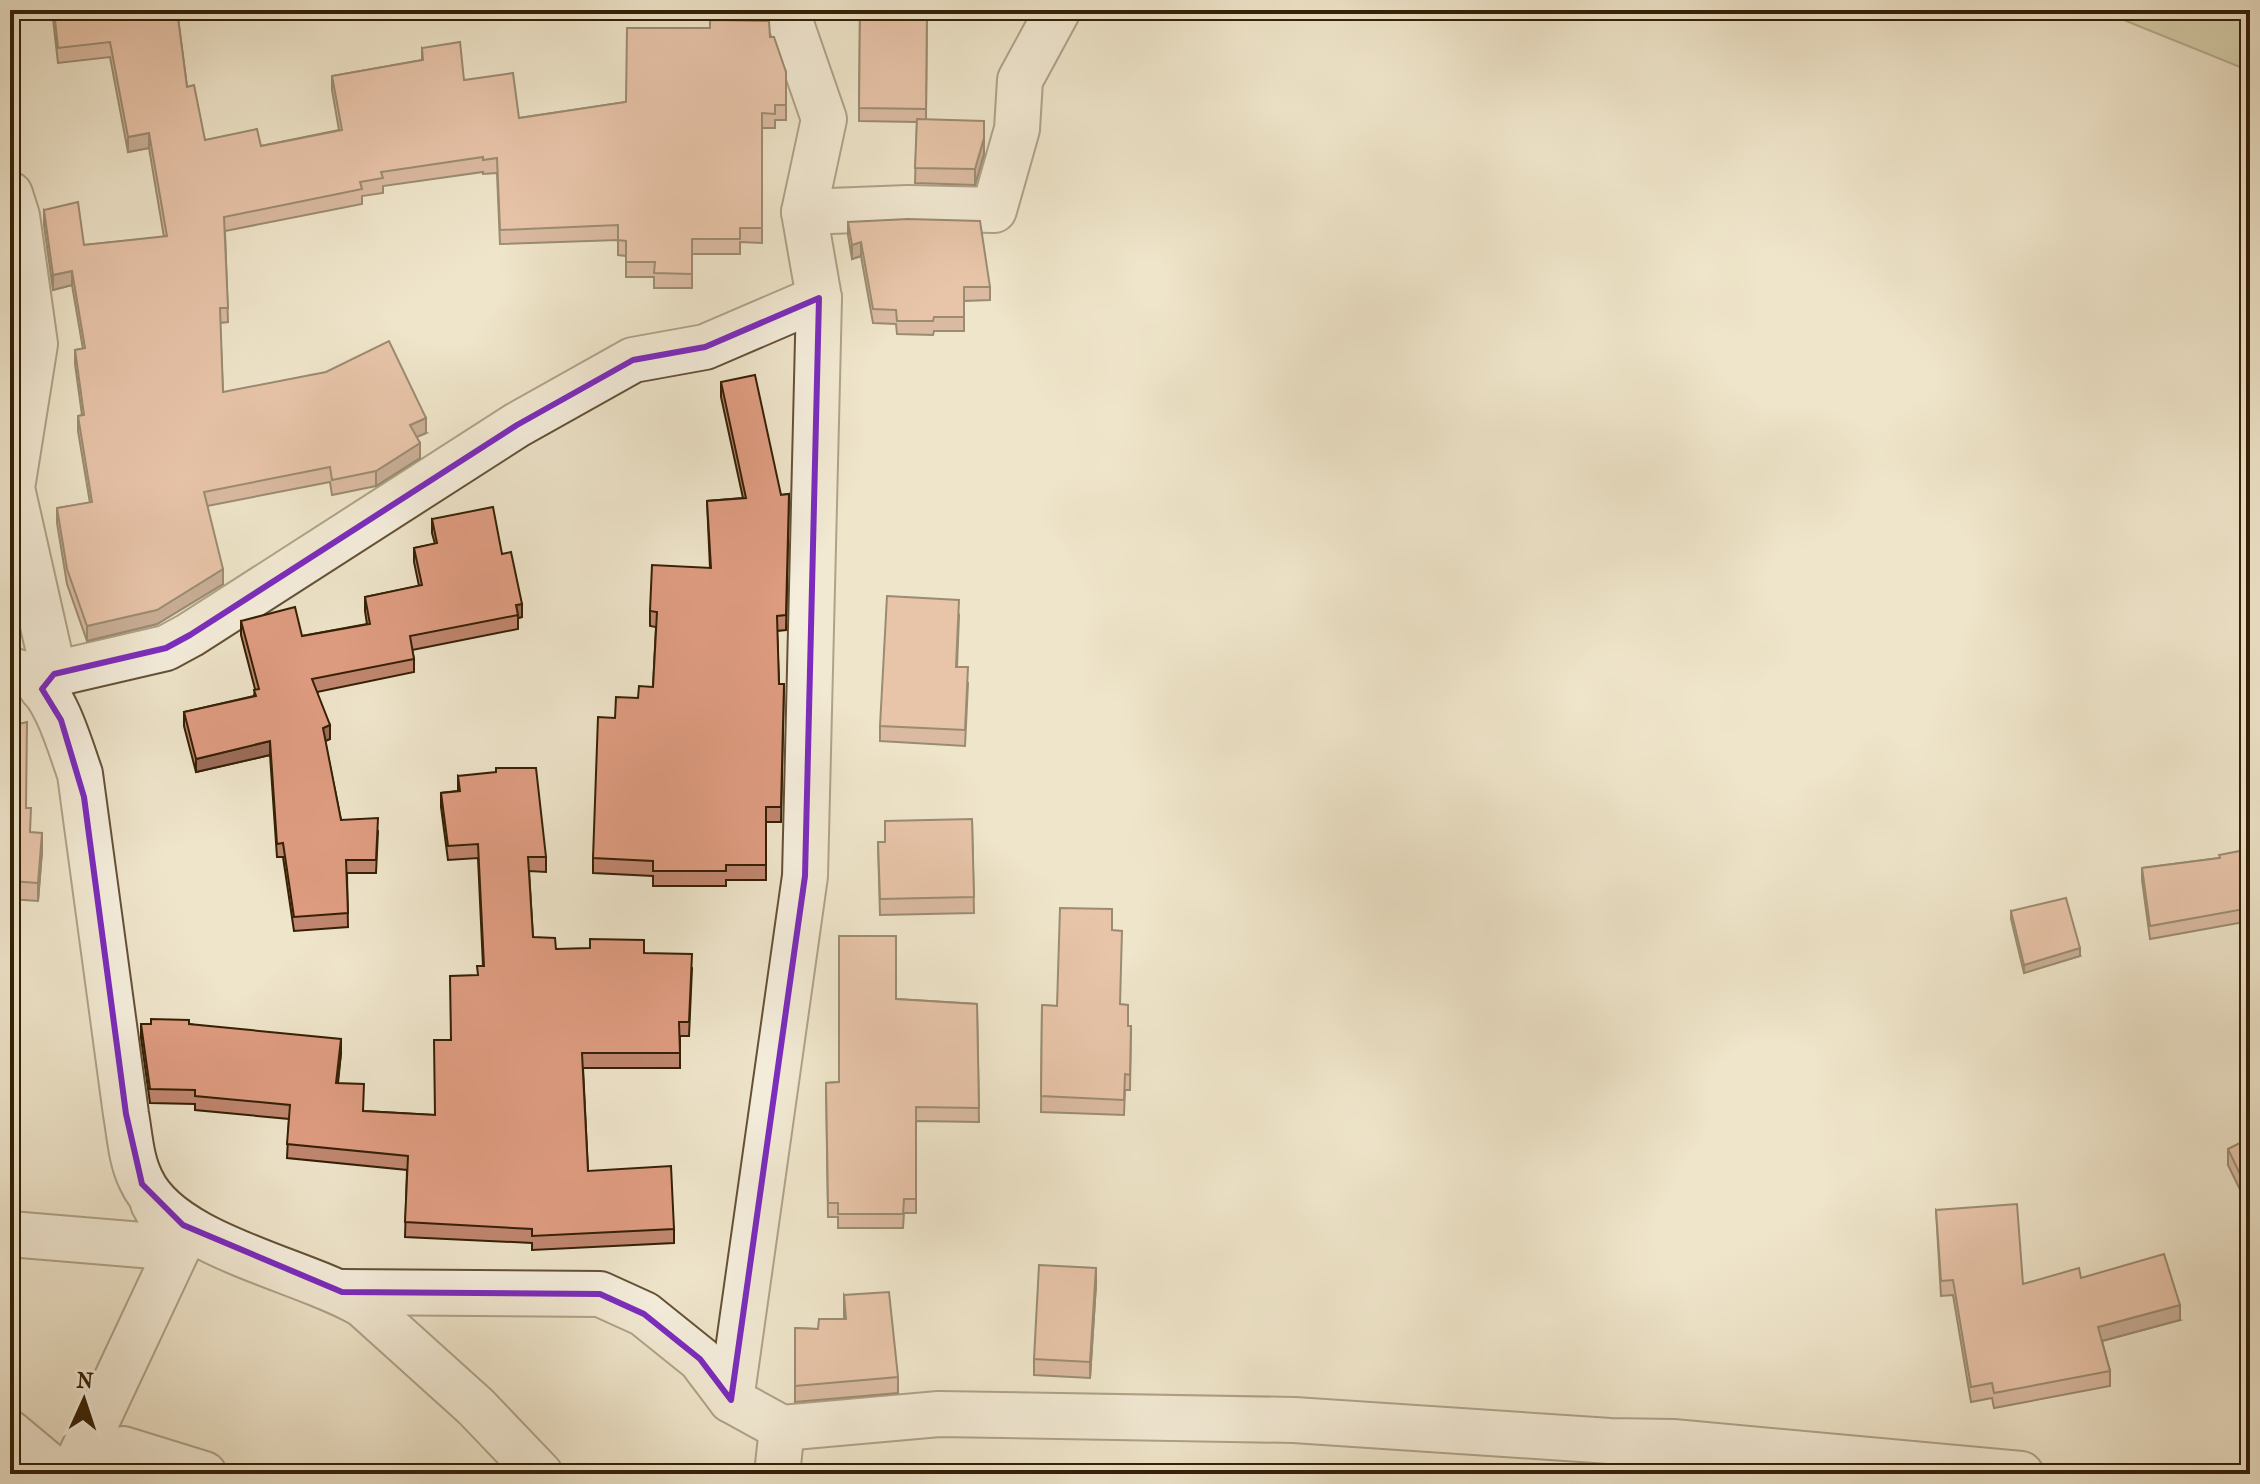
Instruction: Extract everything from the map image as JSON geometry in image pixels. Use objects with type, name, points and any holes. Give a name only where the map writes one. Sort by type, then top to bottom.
[{"type":"street","points":[[731,1400],[805,876],[819,298],[804,212],[824,119],[788,15],[781,10]]},
{"type":"street","points":[[804,212],[908,208],[994,210],[1017,129],[1020,80],[1058,10]]},
{"type":"street","points":[[10,194],[17,216],[35,344],[12,488],[35,678],[61,720],[80,774],[134,1162],[142,1184],[178,1248]]},
{"type":"street","points":[[35,678],[166,648],[517,425],[633,360],[705,347],[819,298]]},
{"type":"street","points":[[142,1184],[157,1203],[183,1225],[228,1248],[342,1292],[386,1324],[476,1407],[540,1474]]},
{"type":"street","points":[[10,1234],[178,1248]]},
{"type":"street","points":[[72,1474],[178,1248]]},
{"type":"street","points":[[342,1292],[600,1294],[644,1314],[700,1359],[731,1400],[782,1428],[954,1414],[1294,1420],[1609,1458],[1673,1442],[2021,1474]]},
{"type":"street","points":[[777,1474],[782,1428]]},
{"type":"street","points":[[10,1433],[59,1474]]},
{"type":"street","points":[[82,1474],[123,1449],[204,1474]]},
{"type":"highlighted area","points":[[819,298],[805,876],[731,1400],[700,1359],[644,1314],[600,1294],[342,1292],[183,1225],[142,1184],[126,1114],[84,797],[61,720],[42,689],[54,674],[166,648],[190,635],[517,425],[633,360],[705,347]]},
{"type":"green space","points":[[2099,10],[2250,10],[2250,71]]},
{"type":"building","points":[[54,10],[177,10],[187,87],[194,85],[205,140],[257,129],[261,146],[342,130],[332,76],[423,60],[422,48],[460,42],[464,80],[513,73],[519,118],[626,102],[627,28],[710,28],[710,20],[769,21],[770,37],[774,37],[786,72],[786,105],[775,105],[775,114],[762,113],[762,228],[740,228],[740,239],[692,239],[692,274],[654,273],[655,262],[626,262],[626,241],[618,240],[618,225],[500,230],[497,158],[483,160],[483,157],[381,172],[383,178],[360,182],[362,189],[224,217],[228,308],[220,308],[223,392],[326,372],[389,341],[426,418],[410,425],[420,443],[376,471],[332,480],[330,467],[204,492],[223,569],[157,610],[87,626],[67,569],[57,508],[92,502],[78,416],[84,415],[75,350],[85,348],[72,271],[53,275],[44,210],[78,202],[84,245],[167,236],[149,133],[128,137],[110,42],[58,48]]},
{"type":"building","points":[[860,10],[927,10],[926,109],[859,108]]},
{"type":"building","points":[[917,119],[984,121],[984,138],[975,169],[915,168]]},
{"type":"building","points":[[908,219],[980,221],[990,287],[964,287],[964,317],[897,321],[896,310],[873,309],[861,242],[852,245],[848,222]]},
{"type":"building","points":[[755,375],[781,495],[789,494],[786,615],[777,616],[779,684],[784,684],[781,807],[766,807],[766,865],[726,865],[726,871],[653,871],[653,861],[593,858],[598,717],[615,718],[616,697],[638,698],[639,686],[653,687],[657,612],[650,611],[652,565],[711,568],[707,501],[746,498],[721,382]]},
{"type":"building","points":[[493,507],[502,554],[511,552],[522,604],[516,605],[518,615],[410,636],[414,659],[312,679],[330,725],[323,728],[341,820],[378,818],[376,860],[346,860],[348,913],[294,917],[283,843],[277,844],[270,741],[196,759],[184,712],[256,696],[254,690],[259,689],[241,621],[295,607],[302,636],[370,624],[365,597],[422,585],[414,548],[437,543],[432,519]]},
{"type":"building","points":[[887,596],[959,600],[956,667],[968,667],[965,730],[880,726]]},
{"type":"building","points":[[27,722],[26,808],[31,808],[30,832],[42,833],[38,883],[10,881],[10,726]]},
{"type":"building","points":[[496,768],[536,768],[546,857],[528,857],[533,937],[555,938],[556,949],[590,948],[590,939],[644,940],[644,953],[692,954],[689,1022],[679,1022],[680,1053],[582,1053],[588,1171],[671,1166],[674,1229],[532,1236],[532,1229],[405,1222],[408,1156],[287,1144],[290,1105],[195,1096],[195,1090],[150,1089],[141,1024],[151,1024],[151,1019],[189,1020],[189,1024],[341,1039],[336,1083],[364,1084],[363,1111],[435,1115],[434,1040],[451,1040],[450,976],[478,975],[477,966],[484,966],[478,844],[448,846],[441,793],[460,791],[458,776],[496,772]]},
{"type":"building","points":[[972,819],[974,897],[880,899],[878,842],[885,842],[885,821]]},
{"type":"building","points":[[2250,849],[2250,908],[2150,926],[2142,868],[2220,858],[2219,855]]},
{"type":"building","points":[[2066,898],[2080,948],[2024,965],[2011,911]]},
{"type":"building","points":[[1060,908],[1112,909],[1112,930],[1122,931],[1120,1004],[1128,1005],[1128,1026],[1131,1026],[1130,1075],[1125,1074],[1124,1100],[1041,1096],[1042,1005],[1057,1006]]},
{"type":"building","points":[[839,936],[896,936],[896,999],[977,1004],[979,1108],[916,1107],[916,1199],[904,1199],[903,1214],[838,1214],[838,1203],[828,1203],[826,1083],[839,1082]]},
{"type":"building","points":[[10,1042],[16,1042],[18,1120],[10,1120]]},
{"type":"building","points":[[2250,1138],[2250,1195],[2228,1149]]},
{"type":"building","points":[[2017,1204],[2023,1284],[2079,1268],[2081,1278],[2164,1254],[2180,1305],[2098,1327],[2110,1371],[1994,1393],[1992,1383],[1971,1387],[1953,1280],[1941,1281],[1936,1210]]},
{"type":"building","points":[[1039,1265],[1096,1268],[1090,1362],[1034,1359]]},
{"type":"building","points":[[889,1292],[898,1377],[795,1386],[795,1328],[818,1329],[819,1319],[846,1319],[844,1295]]},
{"type":"building","points":[[2250,1418],[2250,1436],[2241,1425]]}]
